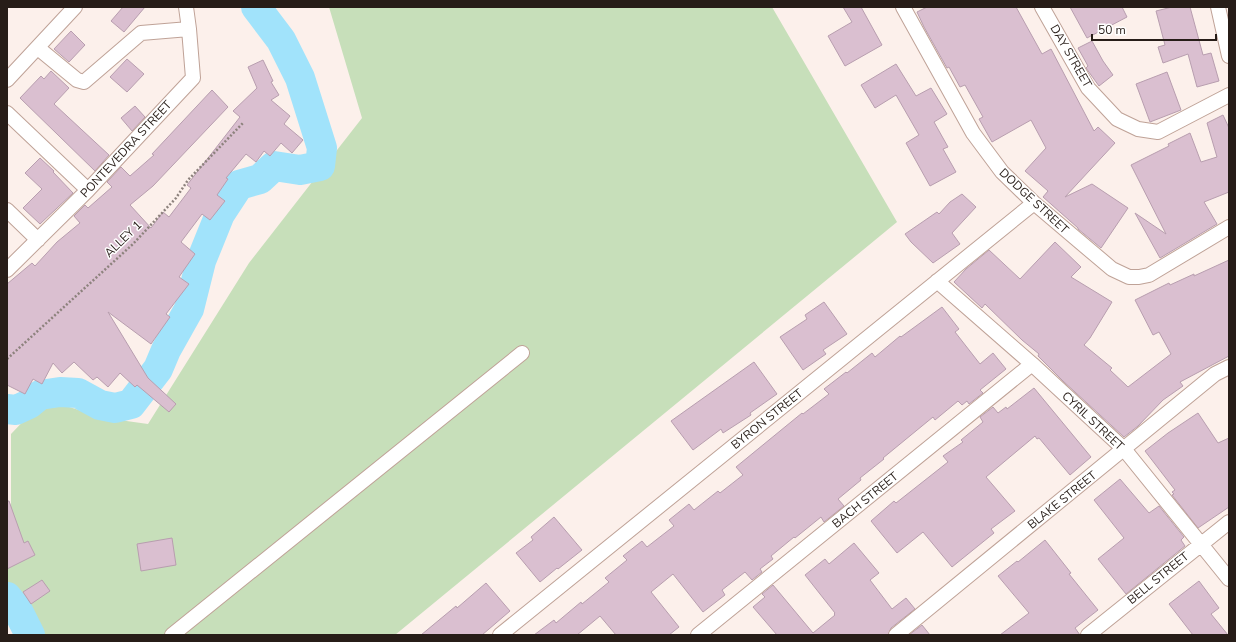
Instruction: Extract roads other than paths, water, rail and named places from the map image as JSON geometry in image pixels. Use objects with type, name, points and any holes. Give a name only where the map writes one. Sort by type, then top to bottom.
[{"type":"street","points":[[7,80],[75,7]]},
{"type":"street","name":"PONTEVEDRA STREET","points":[[7,270],[88,190],[193,78],[186,7]]},
{"type":"street","name":"DODGE STREET","points":[[903,7],[973,133],[1002,172],[1034,203],[1112,270],[1129,277],[1150,275],[1229,227]]},
{"type":"street","name":"DAY STREET","points":[[1042,7],[1088,88],[1117,119],[1138,130],[1158,132],[1229,95]]},
{"type":"street","points":[[1218,7],[1229,56]]},
{"type":"street","points":[[38,48],[77,80],[84,82],[141,33],[189,28]]},
{"type":"street","points":[[7,113],[88,190]]},
{"type":"street","name":"BYRON STREET","points":[[500,635],[1034,203]]},
{"type":"street","points":[[7,210],[38,240]]},
{"type":"street","name":"CYRIL STREET","points":[[937,281],[1032,364],[1124,449],[1229,579]]},
{"type":"street","points":[[172,635],[522,352]]},
{"type":"street","name":"BACH STREET","points":[[698,635],[1032,364]]},
{"type":"street","name":"BLAKE STREET","points":[[896,635],[1215,374],[1229,367]]},
{"type":"street","name":"BELL STREET","points":[[1088,635],[1229,522]]},
{"type":"waterway","points":[[7,409],[16,410],[29,404],[40,395],[60,392],[78,393],[100,405],[115,408],[131,404],[158,369],[166,350],[189,309],[201,261],[220,214],[239,185],[260,179],[274,166],[300,170],[320,166],[322,148],[300,78],[281,40],[256,7]]},
{"type":"waterway","points":[[7,597],[17,609],[30,635]]}]
